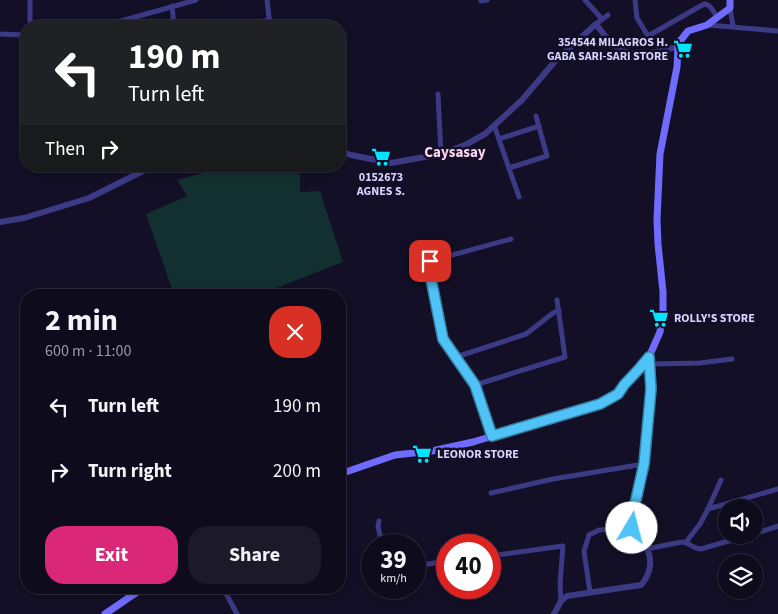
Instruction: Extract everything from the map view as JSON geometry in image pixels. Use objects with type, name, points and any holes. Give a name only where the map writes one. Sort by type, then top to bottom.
[{"type":"main road","points":[[346,472],[395,455],[432,451],[473,442],[600,404],[618,394],[624,385],[649,360],[660,332],[663,311],[657,219],[660,154],[677,67],[678,47],[688,31],[707,25],[717,18],[730,4]]},
{"type":"main road","points":[[105,614],[134,594]]},
{"type":"street","points":[[30,0],[30,20]]},
{"type":"street","points":[[124,20],[196,0]]},
{"type":"street","points":[[267,0],[270,20]]},
{"type":"street","points":[[585,0],[602,19]]},
{"type":"street","points":[[635,0],[637,18],[648,36],[704,4],[709,6],[717,18]]},
{"type":"street","points":[[730,4],[733,26]]},
{"type":"street","points":[[172,6],[173,20]]},
{"type":"street","points":[[346,153],[391,163],[441,154],[465,145],[484,134],[522,100],[556,60],[608,15]]},
{"type":"street","points":[[596,24],[615,46],[625,52],[637,55],[678,47]]},
{"type":"street","points":[[707,25],[778,31]]},
{"type":"street","points":[[0,34],[20,35]]},
{"type":"street","points":[[438,94],[441,154]]},
{"type":"street","points":[[509,168],[547,156],[536,116]]},
{"type":"street","points":[[494,125],[519,197]]},
{"type":"street","points":[[499,139],[539,126]]},
{"type":"street","points":[[0,222],[24,218],[89,198],[142,172]]},
{"type":"street","points":[[492,436],[475,385],[443,339],[428,264],[430,261],[511,239]]},
{"type":"street","points":[[475,385],[565,357],[557,300]]},
{"type":"street","points":[[456,358],[526,334],[559,310]]},
{"type":"street","points":[[554,614],[561,601],[567,596],[641,585],[646,580],[650,570],[646,549],[632,528],[644,464],[651,389],[649,360],[700,362],[732,358]]},
{"type":"street","points":[[491,493],[553,479],[644,464]]},
{"type":"street","points":[[646,549],[686,542],[700,524],[721,480]]},
{"type":"street","points":[[708,509],[778,489]]},
{"type":"street","points":[[379,521],[380,534]]},
{"type":"street","points":[[763,531],[778,526]]},
{"type":"street","points":[[590,592],[584,551],[589,535],[599,530],[632,528]]},
{"type":"street","points":[[686,542],[694,548],[701,549],[718,544]]},
{"type":"street","points":[[501,554],[563,546],[560,584],[561,601]]},
{"type":"street","points":[[226,594],[237,614]]},
{"type":"green space","points":[[206,172],[300,172],[300,192],[320,191],[343,262],[273,289],[172,289],[146,214],[187,196],[177,180]]},
{"type":"place","name":"354544 MILAGROS H. GABA SARI-SARI STORE","points":[[683,49]]},
{"type":"place","name":"0152673 AGNES S.","points":[[381,157]]},
{"type":"place","name":"ROLLY'S STORE","points":[[659,318]]},
{"type":"place","name":"LEONOR STORE","points":[[422,454]]},
{"type":"district","name":"Caysasay","points":[[455,152]]},
{"type":"route","points":[[430,261],[428,264],[443,339],[475,385],[492,436],[600,404],[618,394],[649,357],[651,389],[646,448],[632,528]]}]
